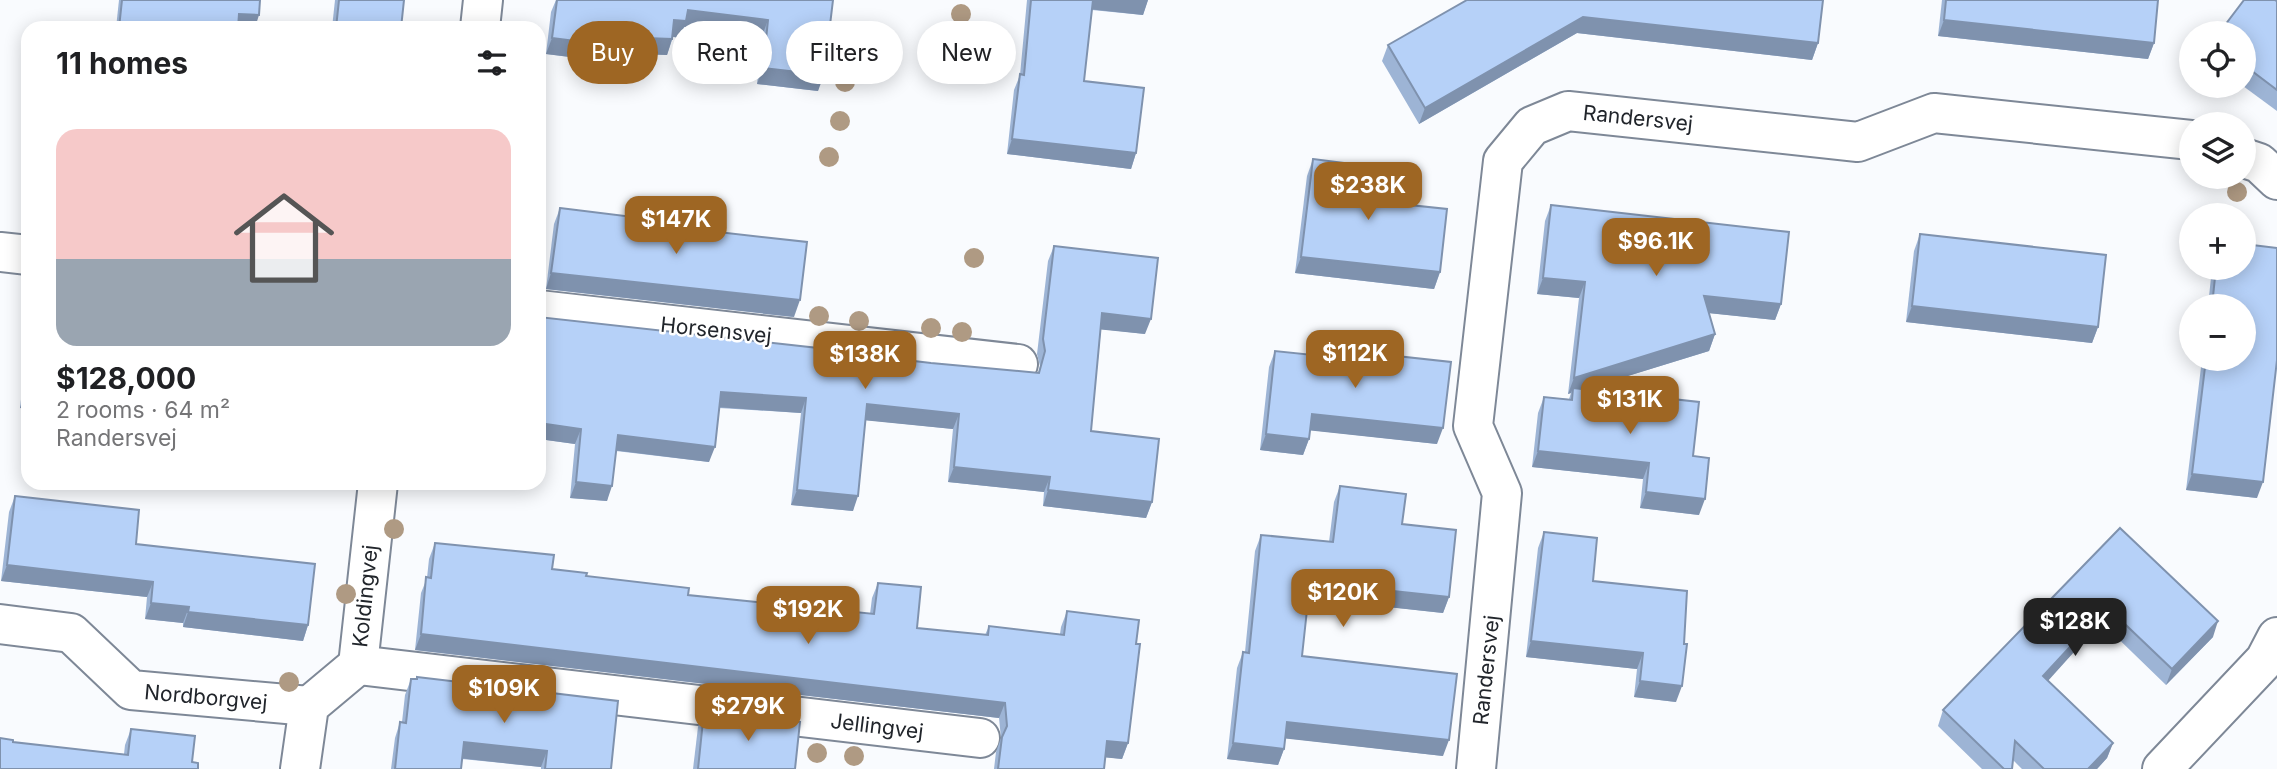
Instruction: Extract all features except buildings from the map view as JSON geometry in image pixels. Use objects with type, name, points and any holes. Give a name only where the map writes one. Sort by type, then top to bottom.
[{"type":"street","points":[[481,21],[483,0]]},
{"type":"street","name":"Randersvej","points":[[1476,769],[1502,493],[1473,426],[1503,161],[1532,127],[1568,111],[1858,142],[1934,113],[2179,139]]},
{"type":"street","points":[[2256,162],[2277,180]]},
{"type":"street","points":[[0,252],[21,254]]},
{"type":"street","name":"Horsensvej","points":[[546,311],[1018,364]]},
{"type":"street","name":"Koldingvej","points":[[309,706],[358,665],[377,490]]},
{"type":"street","name":"Nordborgvej","points":[[0,624],[71,633],[131,690],[309,706]]},
{"type":"street","points":[[2162,769],[2265,660],[2277,637]]},
{"type":"street","name":"Jellingvej","points":[[358,665],[980,738]]},
{"type":"street","points":[[300,769],[309,706]]}]
